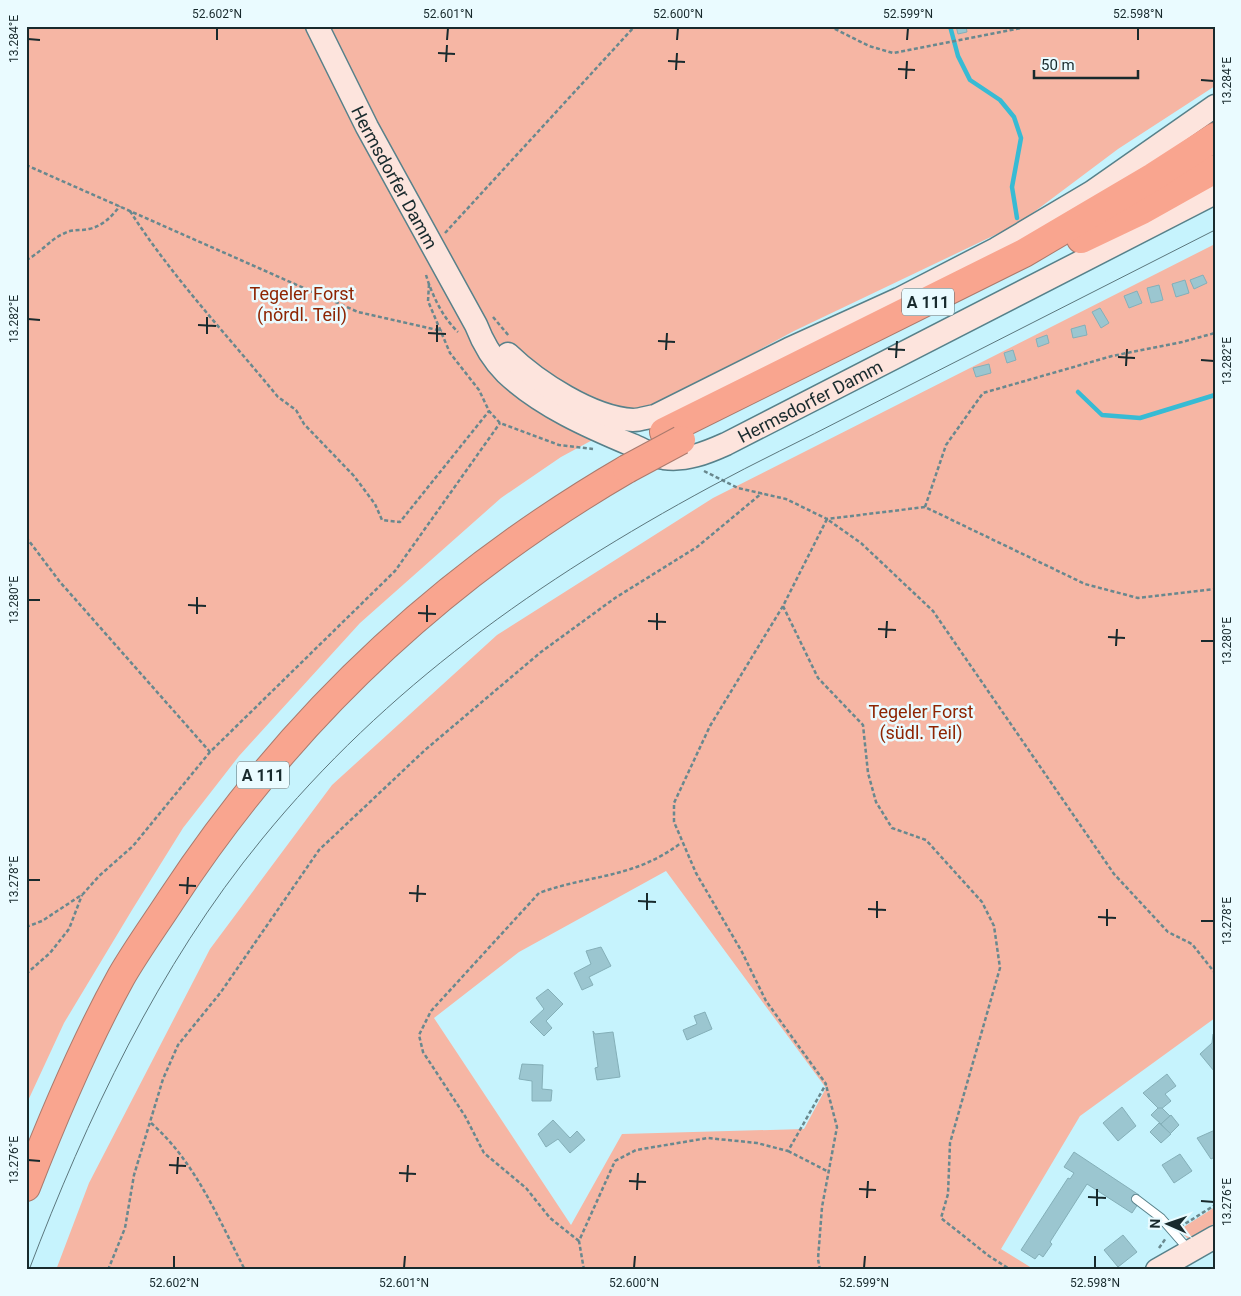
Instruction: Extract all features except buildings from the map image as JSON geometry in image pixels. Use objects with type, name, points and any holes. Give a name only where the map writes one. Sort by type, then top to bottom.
[{"type":"highway","name":"A 111","points":[[26,1143],[86,1013],[108,971],[175,863],[250,765],[313,694],[406,606],[521,518],[611,460],[672,436],[965,301],[1081,239],[1210,143]]},
{"type":"highway","name":"A 111","points":[[672,436],[1024,253],[1210,143]]},
{"type":"highway","points":[[1081,239],[1142,210],[1215,169]]},
{"type":"highway","name":"A 111","points":[[26,1187],[65,1091],[122,975],[206,846],[270,766],[322,706],[429,606],[544,520],[611,460]]},
{"type":"main road","name":"Hermsdorfer Damm","points":[[317,26],[349,93],[482,318],[488,332],[518,363],[540,381],[589,407],[618,418],[635,420],[655,416],[996,249],[1092,192],[1215,106]]},
{"type":"main road","name":"Hermsdorfer Damm","points":[[482,318],[484,344],[506,372],[523,387],[548,403],[610,436],[662,458],[689,458],[706,453],[759,428],[876,365],[1215,192]]},
{"type":"main road","points":[[1157,1270],[1173,1259],[1185,1261],[1215,1238]]},
{"type":"lane","points":[[1136,1198],[1161,1218],[1185,1261]]},
{"type":"path","points":[[26,30],[32,26]]},
{"type":"path","points":[[445,233],[635,26]]},
{"type":"path","points":[[829,26],[869,46],[893,53],[1032,26]]},
{"type":"path","points":[[26,165],[358,312],[442,331]]},
{"type":"path","points":[[26,260],[36,256],[50,241],[67,232],[90,229],[104,224],[120,206]]},
{"type":"path","points":[[130,211],[146,237],[278,397],[296,410],[304,424],[354,476],[375,504],[382,520],[400,522],[489,411]]},
{"type":"path","points":[[438,304],[429,283],[428,301],[450,354],[479,390],[489,411],[500,423],[559,445],[611,460]]},
{"type":"path","points":[[482,318],[514,343]]},
{"type":"path","points":[[925,507],[946,445],[982,393],[1112,356],[1182,342],[1215,333]]},
{"type":"path","points":[[26,926],[42,921],[83,894],[99,876],[133,846],[210,752],[395,571],[500,423]]},
{"type":"path","points":[[699,467],[738,488],[786,500],[827,519],[861,543],[932,612],[1114,874],[1168,932],[1192,944],[1215,973]]},
{"type":"path","points":[[108,1270],[125,1228],[134,1175],[163,1079],[178,1045],[221,992],[319,850],[425,750],[541,652],[615,598],[697,548],[762,493]]},
{"type":"path","points":[[827,519],[925,507],[1084,584],[1138,598],[1215,589]]},
{"type":"path","points":[[820,1270],[820,1242],[828,1171],[837,1127],[826,1084],[766,1001],[742,952],[696,873],[681,843],[674,822],[674,803],[710,726],[783,606],[827,519]]},
{"type":"path","points":[[26,537],[60,582],[210,752]]},
{"type":"path","points":[[783,606],[818,678],[863,724],[868,772],[876,802],[892,828],[926,840],[982,902],[994,926],[1000,968],[950,1142],[948,1194],[941,1218],[989,1256],[1011,1270]]},
{"type":"path","points":[[579,1241],[550,1218],[526,1188],[484,1154],[465,1116],[422,1052],[419,1035],[431,1011],[539,893],[559,886],[634,870],[664,856],[681,843]]},
{"type":"path","points":[[26,974],[50,953],[69,929],[83,894]]},
{"type":"path","points":[[788,1151],[826,1084]]},
{"type":"path","points":[[151,1123],[165,1135],[196,1178],[245,1270]]},
{"type":"path","points":[[584,1270],[579,1241],[615,1161],[636,1150],[708,1138],[757,1143],[788,1151],[828,1171]]},
{"type":"green space","name":"Tegeler Forst (nördl. Teil)","points":[[26,26],[1215,26],[1215,86],[1118,149],[1018,224],[794,331],[561,457],[501,498],[360,623],[239,756],[183,828],[132,910],[64,1023],[26,1105]]},
{"type":"green space","name":"Tegeler Forst (südl. Teil)","points":[[1215,244],[1215,1018],[1080,1116],[1001,1249],[1035,1270],[56,1270],[89,1183],[210,949],[332,785],[497,635],[713,498]],"holes":[[[666,871],[826,1088],[804,1129],[622,1134],[571,1225],[434,1018],[519,952]]]},
{"type":"green space","points":[[1215,1207],[1215,1223],[1189,1240],[1179,1230]]},
{"type":"waterway","points":[[950,26],[958,56],[970,80],[1000,100],[1014,117],[1021,138],[1012,187],[1017,218]]},
{"type":"waterway","points":[[1078,392],[1102,415],[1140,418],[1215,395]]},
{"type":"tram line","points":[[29,1270],[75,1156],[101,1100],[128,1045],[190,939],[262,839],[310,784],[360,733],[413,685],[469,640],[526,599],[586,559],[647,522],[745,469],[1215,230]]}]
